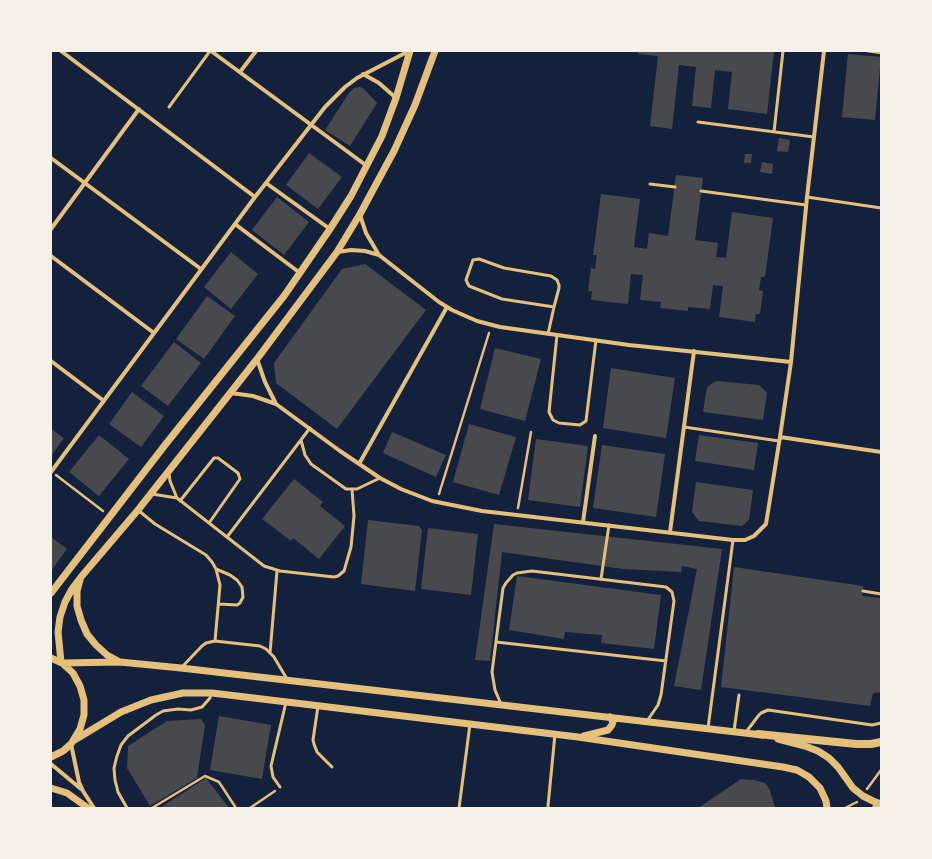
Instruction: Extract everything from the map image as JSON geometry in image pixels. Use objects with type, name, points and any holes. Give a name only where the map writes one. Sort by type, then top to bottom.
[{"type":"main road","points":[[758,734],[856,744],[881,742]]},
{"type":"main road","points":[[877,808],[881,805]]},
{"type":"street","points":[[60,51],[255,197]]},
{"type":"street","points":[[211,51],[367,166]]},
{"type":"street","points":[[240,72],[256,51]]},
{"type":"street","points":[[51,471],[255,197],[311,125],[345,87],[363,74],[410,51]]},
{"type":"street","points":[[51,593],[301,273],[330,229],[367,166],[382,136],[396,98],[410,51]]},
{"type":"street","points":[[61,663],[58,632],[60,617],[65,602],[72,589],[80,577],[151,494],[231,393],[337,252],[360,214],[394,151],[415,105],[435,51]]},
{"type":"street","points":[[231,393],[252,396],[276,404],[380,478],[401,489],[436,502],[482,511],[733,540],[749,539],[758,533],[766,524],[780,439],[791,362],[806,205],[824,51]]},
{"type":"street","points":[[363,74],[379,83],[396,98]]},
{"type":"street","points":[[51,229],[138,110]]},
{"type":"street","points":[[51,158],[201,269]]},
{"type":"street","points":[[266,183],[330,229]]},
{"type":"street","points":[[360,214],[366,234],[379,255],[447,307],[466,317],[491,325],[548,334],[791,362]]},
{"type":"street","points":[[235,224],[301,273]]},
{"type":"street","points":[[337,252],[351,250],[365,251],[379,255]]},
{"type":"street","points":[[51,256],[154,333]]},
{"type":"street","points":[[359,464],[447,307]]},
{"type":"street","points":[[670,532],[694,351]]},
{"type":"street","points":[[257,359],[265,382],[276,404]]},
{"type":"street","points":[[51,361],[104,401]]},
{"type":"street","points":[[583,522],[595,436]]},
{"type":"street","points":[[780,439],[881,452]]},
{"type":"street","points":[[80,577],[77,591],[77,606],[87,634],[96,646],[107,655],[120,662]]},
{"type":"street","points":[[51,658],[61,663],[73,673],[80,686],[84,700],[84,715],[80,729],[72,743],[76,773],[83,791],[94,808]]},
{"type":"street","points":[[61,663],[120,662],[181,668],[758,734],[805,746],[818,751],[829,758],[838,767],[853,788],[863,796],[881,805]]},
{"type":"street","points":[[51,757],[63,751],[72,743],[121,712],[151,700],[183,693],[212,693],[578,737],[797,770],[809,777],[820,788],[826,801],[827,808]]},
{"type":"street","points":[[578,737],[608,730],[612,726],[613,722],[610,717]]},
{"type":"street","points":[[51,764],[83,791]]},
{"type":"street","points":[[51,788],[67,793],[88,808]]},
{"type":"lane","points":[[169,107],[211,51]]},
{"type":"lane","points":[[774,132],[783,51]]},
{"type":"lane","points":[[698,122],[814,137]]},
{"type":"lane","points":[[650,184],[675,187]]},
{"type":"lane","points":[[701,190],[806,205]]},
{"type":"lane","points":[[807,197],[881,208]]},
{"type":"lane","points":[[548,334],[559,285],[555,277],[504,268],[478,259],[474,260],[466,280],[469,286],[502,299],[554,307]]},
{"type":"lane","points":[[557,335],[549,412],[553,420],[559,423],[580,425],[586,421],[596,340]]},
{"type":"lane","points":[[684,427],[780,439]]},
{"type":"lane","points":[[227,538],[310,428]]},
{"type":"lane","points":[[301,440],[305,455],[310,464],[346,489],[362,487],[380,478]]},
{"type":"lane","points":[[180,501],[214,458],[218,458],[238,473],[240,479],[209,523]]},
{"type":"lane","points":[[168,472],[177,498],[258,563],[277,571],[334,577],[342,574],[344,571],[353,532],[354,516],[352,489]]},
{"type":"lane","points":[[151,494],[177,498]]},
{"type":"lane","points":[[138,510],[155,524],[206,556],[216,569],[220,585],[215,641]]},
{"type":"lane","points":[[601,579],[609,525]]},
{"type":"lane","points":[[708,728],[733,540]]},
{"type":"lane","points":[[216,569],[237,580],[242,587],[243,597],[237,605],[219,604]]},
{"type":"lane","points":[[270,653],[277,571]]},
{"type":"lane","points":[[501,704],[495,690],[492,672],[503,588],[506,583],[513,575],[517,573],[532,571],[601,579],[666,587],[672,592],[674,601],[662,695],[658,705],[647,721]]},
{"type":"lane","points":[[863,591],[881,594]]},
{"type":"lane","points":[[181,668],[206,643],[215,641],[260,646],[270,653],[288,680]]},
{"type":"lane","points":[[496,642],[666,661]]},
{"type":"lane","points":[[127,808],[118,792],[115,780],[114,768],[121,745],[128,736],[156,715],[178,709],[191,710],[202,707],[210,698],[212,693]]},
{"type":"lane","points":[[734,731],[738,695]]},
{"type":"lane","points":[[280,787],[273,777],[271,766],[286,702]]},
{"type":"lane","points":[[318,706],[313,740],[317,752],[332,767]]},
{"type":"lane","points":[[746,732],[759,715],[768,710],[872,725],[881,723]]},
{"type":"lane","points":[[459,808],[470,724]]},
{"type":"lane","points":[[548,806],[555,734]]},
{"type":"path","points":[[867,51],[881,53]]},
{"type":"path","points":[[436,502],[491,325]]},
{"type":"path","points":[[517,514],[531,432]]},
{"type":"path","points":[[51,471],[110,517]]},
{"type":"path","points":[[152,808],[205,776],[219,782],[236,808]]},
{"type":"path","points":[[250,808],[280,787]]},
{"type":"building","points":[[638,51],[774,51],[767,114],[728,109],[732,72],[715,70],[711,108],[692,106],[696,67],[679,65],[672,129],[650,126],[658,56],[638,54]]},
{"type":"building","points":[[848,54],[881,57],[875,120],[842,117]]},
{"type":"building","points":[[360,87],[364,89],[377,103],[350,146],[325,130],[349,93],[354,88]]},
{"type":"building","points":[[779,138],[790,140],[788,152],[777,151]]},
{"type":"building","points":[[309,153],[342,177],[318,209],[286,185]]},
{"type":"building","points":[[745,154],[752,154],[751,163],[744,163]]},
{"type":"building","points":[[762,162],[773,164],[772,174],[760,172]]},
{"type":"building","points":[[676,175],[703,178],[695,240],[718,243],[716,257],[726,258],[732,212],[773,218],[765,277],[761,277],[759,290],[763,291],[760,314],[756,314],[755,322],[719,317],[723,286],[713,285],[710,309],[688,307],[688,311],[660,308],[661,302],[640,300],[643,275],[631,274],[628,304],[591,300],[592,291],[588,291],[591,268],[595,269],[597,255],[593,255],[601,194],[640,199],[634,247],[647,249],[649,233],[668,236]]},
{"type":"building","points":[[277,197],[309,222],[284,255],[252,230]]},
{"type":"building","points":[[231,252],[258,274],[231,309],[204,287]]},
{"type":"building","points":[[365,264],[426,310],[337,429],[276,383],[274,363],[342,269]]},
{"type":"building","points":[[207,296],[235,316],[204,359],[176,339]]},
{"type":"building","points":[[174,342],[201,363],[168,406],[141,386]]},
{"type":"building","points":[[495,348],[541,359],[525,421],[480,409]]},
{"type":"building","points":[[611,368],[675,378],[666,438],[603,428]]},
{"type":"building","points":[[716,381],[759,385],[767,393],[763,420],[703,412],[707,387]]},
{"type":"building","points":[[132,392],[164,416],[141,447],[109,424]]},
{"type":"building","points":[[469,424],[516,437],[499,495],[453,482]]},
{"type":"building","points":[[51,429],[64,438],[51,456]]},
{"type":"building","points":[[392,432],[446,455],[436,477],[383,453]]},
{"type":"building","points":[[99,435],[129,459],[99,496],[69,472]]},
{"type":"building","points":[[699,435],[758,443],[754,470],[695,461]]},
{"type":"building","points":[[536,439],[588,446],[580,507],[528,500]]},
{"type":"building","points":[[602,445],[665,454],[656,517],[593,508]]},
{"type":"building","points":[[294,479],[323,502],[320,506],[345,526],[319,559],[293,538],[291,541],[262,519]]},
{"type":"building","points":[[696,482],[753,490],[749,520],[742,526],[699,521],[692,512]]},
{"type":"building","points":[[368,520],[419,526],[422,530],[415,591],[361,584]]},
{"type":"building","points":[[494,524],[722,549],[701,690],[674,686],[697,569],[682,566],[681,572],[623,569],[502,552],[490,661],[475,660]]},
{"type":"building","points":[[428,528],[478,534],[471,595],[421,589]]},
{"type":"building","points":[[51,537],[67,549],[51,571]]},
{"type":"building","points":[[734,567],[863,586],[862,596],[881,598],[881,692],[873,693],[870,706],[721,687]]},
{"type":"building","points":[[517,576],[661,595],[654,649],[601,643],[602,635],[565,632],[564,639],[509,630]]},
{"type":"building","points":[[219,716],[271,725],[262,779],[210,770]]},
{"type":"building","points":[[201,719],[205,725],[197,778],[150,806],[127,768],[128,746],[167,721]]},
{"type":"building","points":[[206,778],[229,808],[160,808]]},
{"type":"building","points":[[741,779],[765,783],[770,790],[775,808],[698,808]]}]
